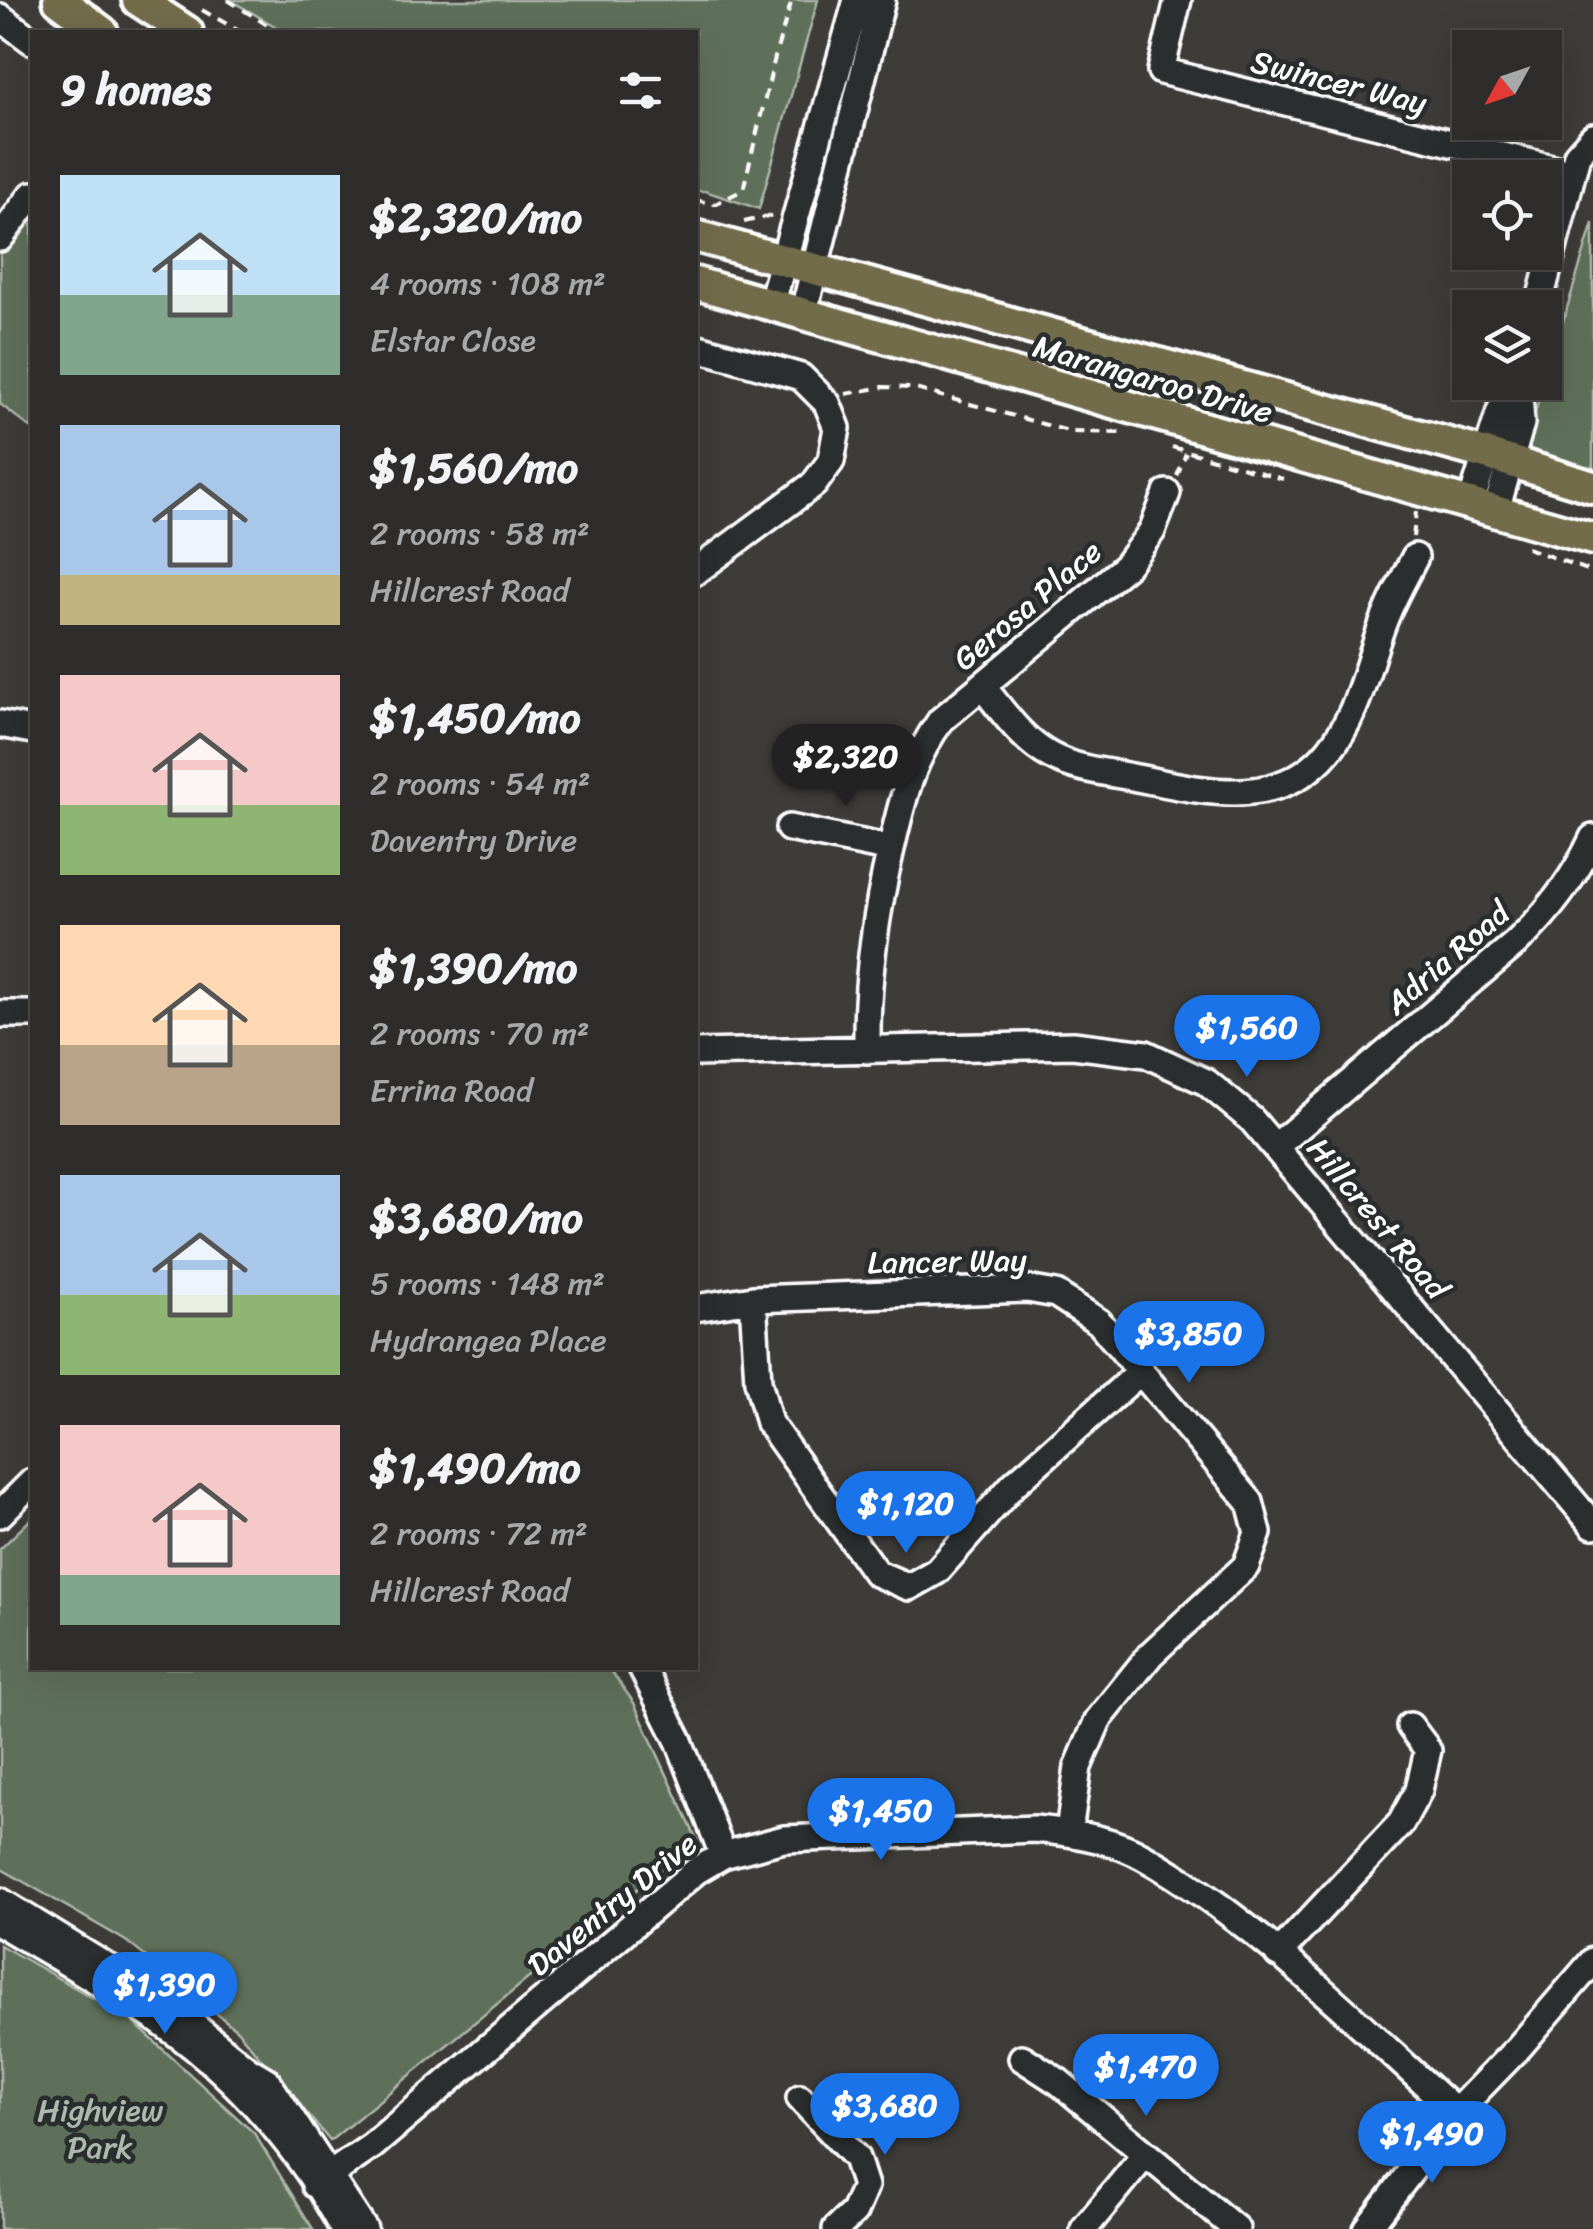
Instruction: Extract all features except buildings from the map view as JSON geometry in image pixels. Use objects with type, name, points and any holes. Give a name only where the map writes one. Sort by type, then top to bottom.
[{"type":"main road","points":[[58,0],[99,30]]},
{"type":"main road","points":[[138,0],[192,20]]},
{"type":"main road","name":"Marangaroo Drive","points":[[698,237],[1499,457],[1593,487]]},
{"type":"main road","name":"Marangaroo Drive","points":[[698,284],[1593,539]]},
{"type":"street","points":[[771,305],[858,0]]},
{"type":"street","points":[[803,315],[882,0]]},
{"type":"street","name":"Swincer Way","points":[[1178,0],[1161,71],[1572,174]]},
{"type":"street","points":[[0,18],[30,40]]},
{"type":"street","points":[[1543,290],[1577,155],[1593,136]]},
{"type":"street","points":[[0,238],[30,197]]},
{"type":"street","points":[[698,348],[800,377],[822,397],[837,428],[832,460],[814,484],[698,570]]},
{"type":"street","points":[[1482,510],[1499,457],[1500,411],[1507,400]]},
{"type":"street","name":"Gerosa Place","points":[[867,1050],[866,1000],[875,916],[906,782],[920,748],[940,720],[1126,566],[1152,531],[1167,493]]},
{"type":"street","points":[[982,686],[1022,734],[1050,756],[1082,768],[1214,793],[1254,794],[1298,779],[1330,750],[1350,716],[1388,611],[1415,557]]},
{"type":"street","points":[[0,724],[30,730]]},
{"type":"street","points":[[789,828],[891,848]]},
{"type":"street","name":"Adria Road","points":[[1275,1147],[1526,934],[1564,889],[1593,838]]},
{"type":"street","points":[[0,1014],[30,1014]]},
{"type":"street","name":"Hillcrest Road","points":[[698,1054],[1073,1044],[1146,1054],[1206,1082],[1252,1120],[1593,1525]]},
{"type":"street","name":"Lancer Way","points":[[698,1308],[753,1299],[1027,1289],[1056,1294],[1100,1322],[1250,1502],[1258,1533],[1246,1566],[1150,1654],[1098,1720],[1078,1767],[1069,1832]]},
{"type":"street","points":[[753,1299],[758,1380],[769,1423],[876,1573],[909,1587],[936,1572],[1013,1486],[1140,1372]]},
{"type":"street","points":[[0,1514],[30,1484]]},
{"type":"street","points":[[643,1670],[679,1741],[723,1855]]},
{"type":"street","points":[[1278,1954],[1400,1823],[1420,1790],[1428,1750],[1410,1726]]},
{"type":"street","name":"Daventry Drive","points":[[322,2180],[372,2146],[696,1871],[723,1855],[784,1839],[1034,1829],[1069,1832],[1141,1855],[1278,1954],[1456,2112]]},
{"type":"street","points":[[0,1901],[155,1995],[232,2058],[267,2081],[322,2180],[343,2229]]},
{"type":"street","points":[[0,1923],[172,2030],[249,2100],[364,2229]]},
{"type":"street","points":[[1367,2229],[1456,2112],[1520,2047],[1593,1961]]},
{"type":"street","points":[[1022,2058],[1059,2082],[1236,2229]]},
{"type":"street","points":[[800,2098],[856,2158],[866,2186],[854,2212],[836,2229]]},
{"type":"street","points":[[1084,2229],[1145,2155]]},
{"type":"path","points":[[228,0],[275,30]]},
{"type":"path","points":[[698,201],[715,204],[743,190],[776,49],[792,0]]},
{"type":"path","points":[[192,20],[234,30]]},
{"type":"path","points":[[734,222],[771,214],[795,221]]},
{"type":"path","points":[[822,397],[882,387],[912,388],[1072,432],[1137,434]]},
{"type":"path","points":[[1165,444],[1292,481]]},
{"type":"path","points":[[1416,512],[1430,515]]},
{"type":"path","points":[[1516,544],[1593,572]]},
{"type":"green space","points":[[230,0],[818,0],[759,209],[698,191],[698,30],[282,30]]},
{"type":"green space","points":[[30,214],[30,427],[0,404],[0,254]]},
{"type":"green space","points":[[1593,223],[1593,469],[1523,452],[1539,400],[1562,400],[1562,324]]},
{"type":"green space","points":[[30,1520],[30,1670],[610,1670],[634,1703],[697,1840],[330,2141],[237,2030],[126,1941],[0,1868],[0,1549]]},
{"type":"green space","name":"Highview Park","points":[[0,1945],[130,2019],[254,2133],[313,2229],[0,2229]]}]
